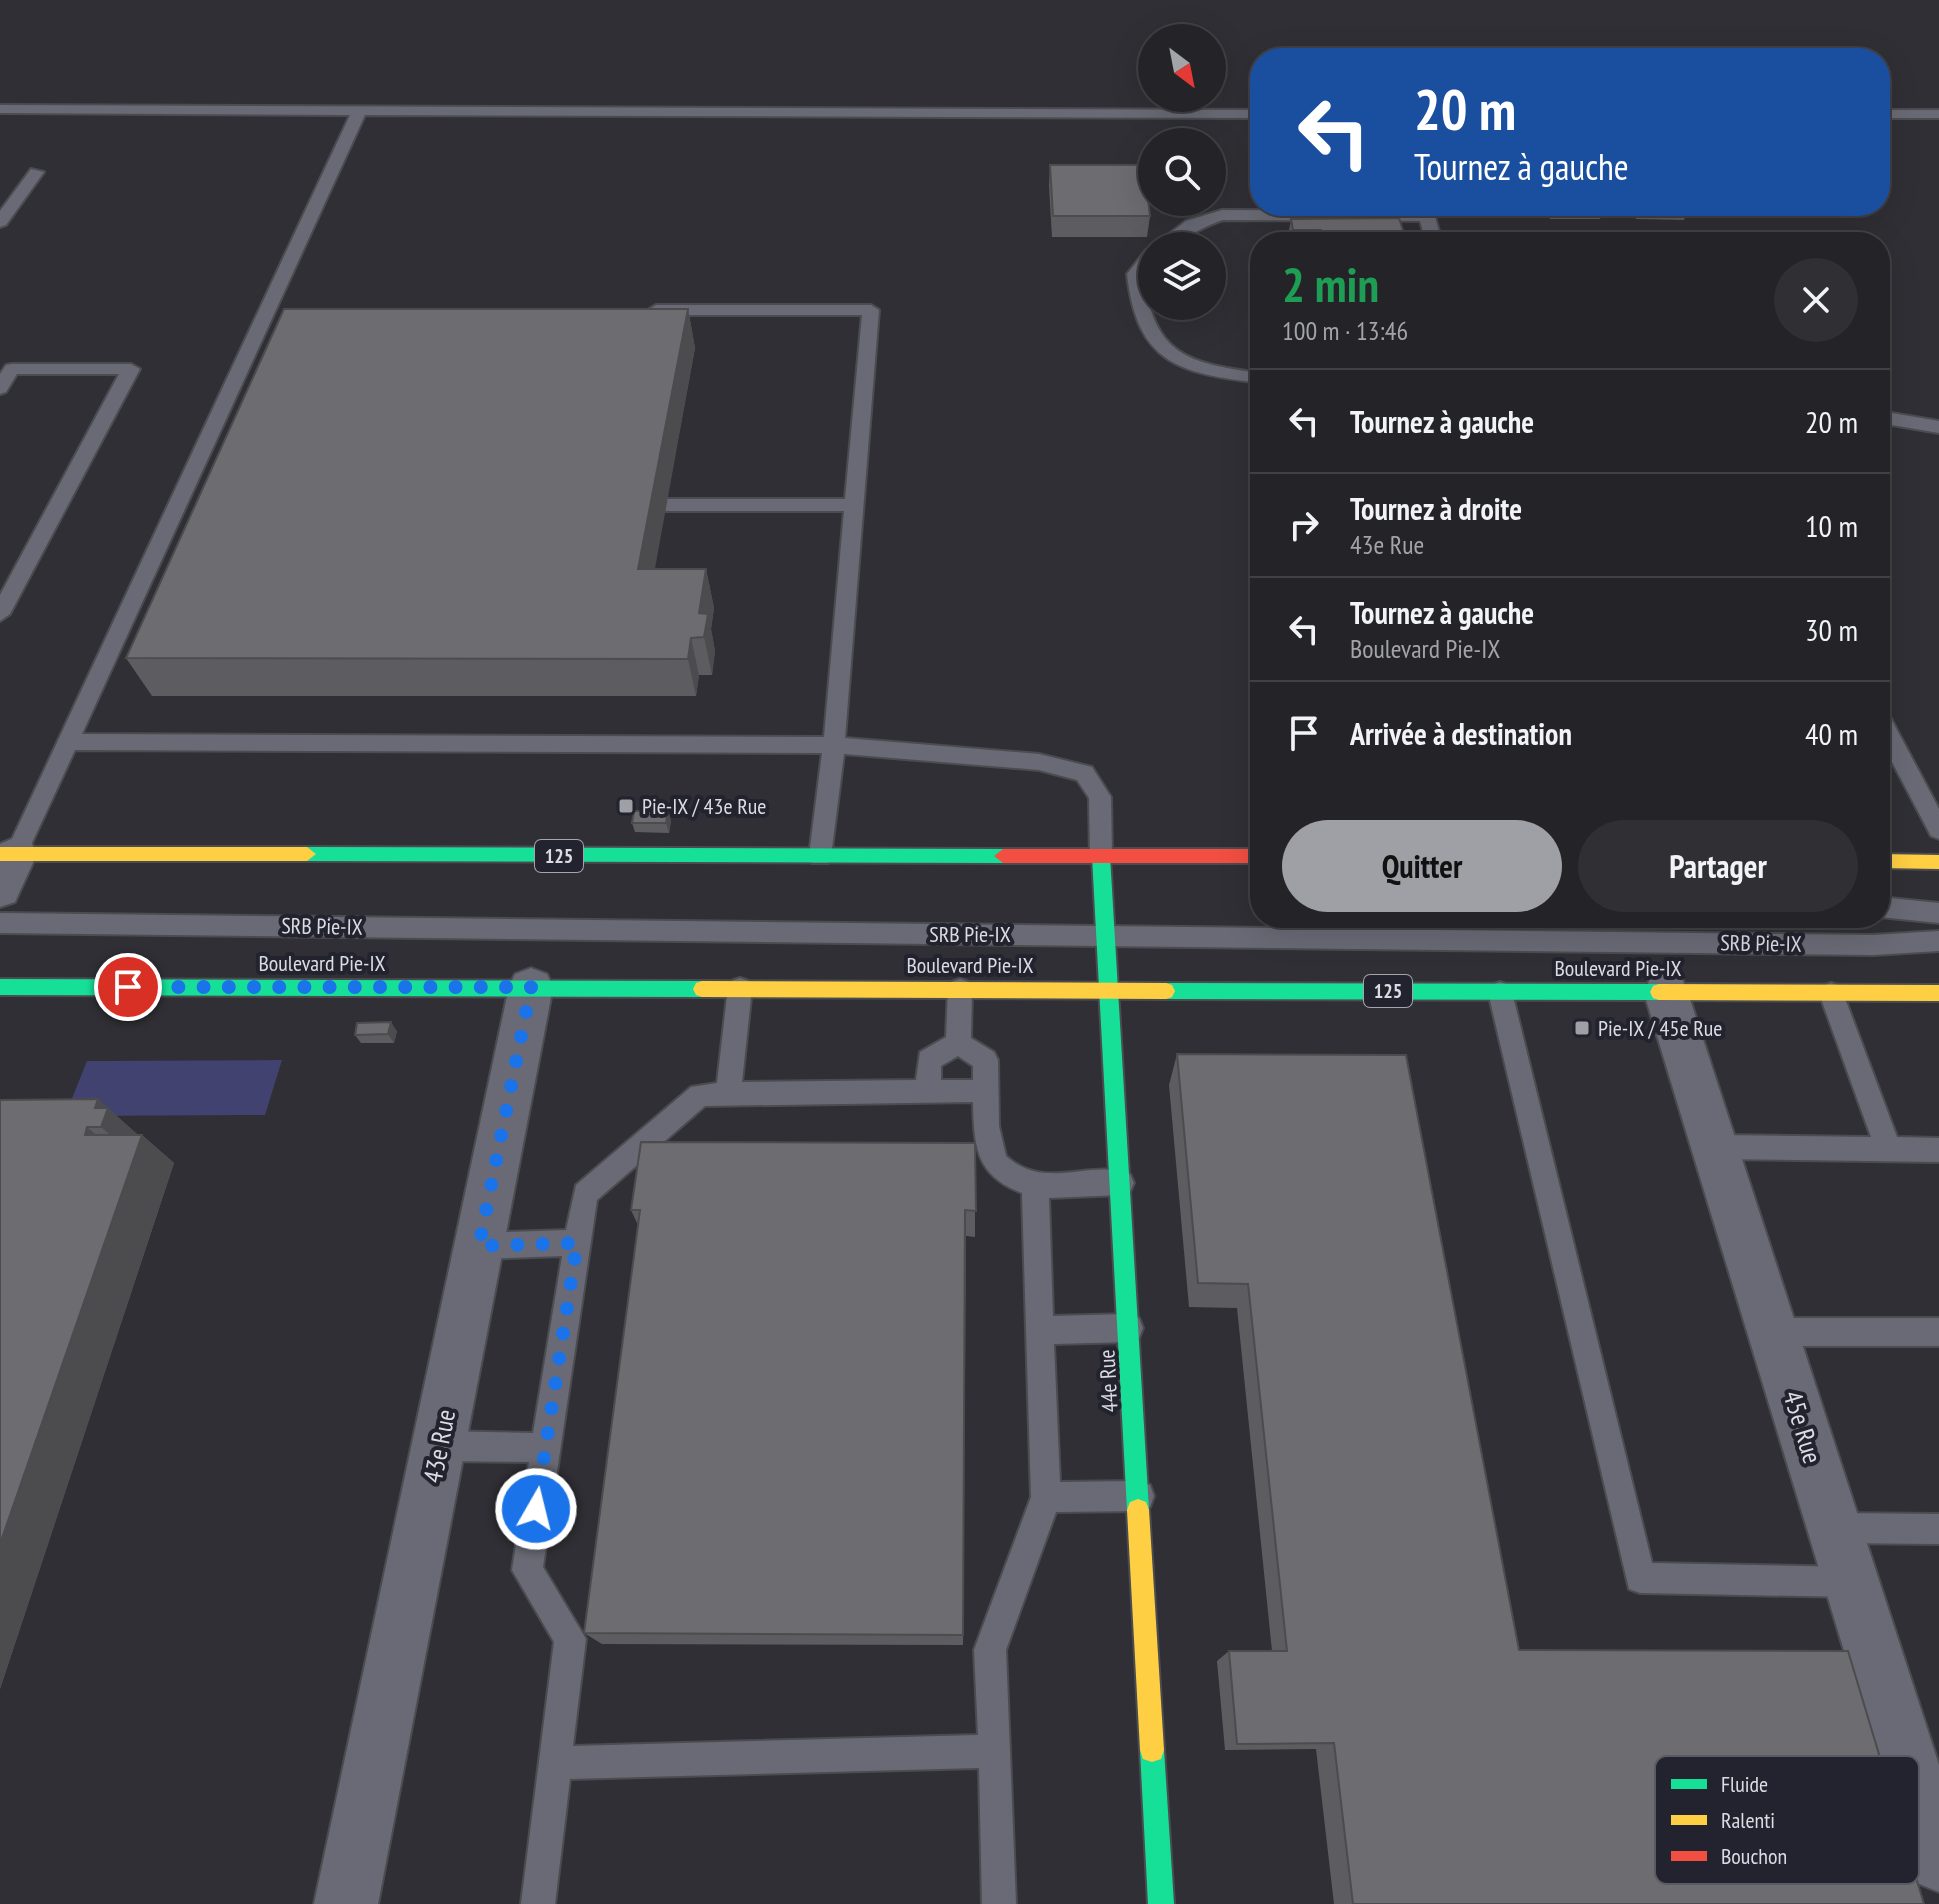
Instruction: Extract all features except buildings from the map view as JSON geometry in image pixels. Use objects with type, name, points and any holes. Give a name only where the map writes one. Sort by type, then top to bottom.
[{"type":"main road","name":"125","points":[[5,866],[820,856],[1250,856]]},
{"type":"main road","name":"44e Rue","points":[[1101,856],[1161,1904]]},
{"type":"main road","points":[[1890,861],[1939,862]]},
{"type":"main road","name":"Boulevard Pie-IX","points":[[0,987],[1939,993]]},
{"type":"street","name":"43e Rue","points":[[346,1904],[531,987]]},
{"type":"street","name":"45e Rue","points":[[1666,993],[1906,1756]]},
{"type":"street","name":"45e Rue","points":[[1919,1797],[1939,1861]]},
{"type":"lane","points":[[0,109],[1250,114]]},
{"type":"lane","points":[[5,866],[67,742],[359,112]]},
{"type":"lane","points":[[1890,114],[1939,114]]},
{"type":"lane","points":[[0,222],[36,172]]},
{"type":"lane","points":[[1181,232],[1192,224],[1222,215],[1250,214]]},
{"type":"lane","points":[[1138,270],[1135,274],[1138,291]]},
{"type":"lane","points":[[641,310],[871,310],[834,745],[820,856]]},
{"type":"lane","points":[[1143,320],[1153,340],[1165,353],[1184,362],[1250,376]]},
{"type":"lane","points":[[0,388],[12,369],[131,369],[0,614]]},
{"type":"lane","points":[[1890,419],[1939,427]]},
{"type":"lane","points":[[666,505],[854,505]]},
{"type":"lane","points":[[1890,738],[1939,830]]},
{"type":"lane","points":[[67,742],[834,745],[1039,762],[1084,773],[1100,797],[1101,856]]},
{"type":"lane","points":[[1890,908],[1939,913]]},
{"type":"lane","name":"SRB Pie-IX","points":[[0,923],[788,935],[1107,934],[1873,945],[1939,941]]},
{"type":"lane","points":[[728,1094],[740,988]]},
{"type":"lane","points":[[958,1043],[960,989]]},
{"type":"lane","points":[[1500,992],[1640,1578],[1852,1582]]},
{"type":"lane","points":[[1831,993],[1889,1150]]},
{"type":"lane","points":[[928,1091],[929,1060],[958,1043]]},
{"type":"lane","points":[[958,1043],[985,1060],[991,1155],[1006,1174],[1019,1182],[1035,1184],[1121,1183]]},
{"type":"lane","points":[[538,1904],[570,1639],[527,1570],[585,1194],[700,1095],[986,1091]]},
{"type":"lane","points":[[1715,1147],[1939,1150]]},
{"type":"lane","points":[[999,1904],[990,1650],[1046,1497],[1035,1184]]},
{"type":"lane","points":[[479,1246],[577,1243]]},
{"type":"lane","points":[[1039,1330],[1129,1328]]},
{"type":"lane","points":[[1773,1332],[1939,1332]]},
{"type":"lane","points":[[439,1446],[545,1448]]},
{"type":"lane","points":[[1046,1497],[1139,1496]]},
{"type":"lane","points":[[1835,1528],[1939,1529]]},
{"type":"lane","points":[[556,1763],[995,1751]]},
{"type":"shaded area","points":[[282,1060],[265,1115],[65,1116],[87,1061]]},
{"type":"traffic: fast","points":[[307,854],[1003,856]]},
{"type":"traffic: fast","points":[[1101,856],[1138,1510]]},
{"type":"traffic: fast","points":[[0,987],[702,989]]},
{"type":"traffic: fast","points":[[1166,991],[1659,992]]},
{"type":"traffic: fast","points":[[1152,1750],[1161,1904]]},
{"type":"traffic: slow","points":[[0,854],[307,854]]},
{"type":"traffic: slow","points":[[1890,861],[1939,862]]},
{"type":"traffic: slow","points":[[702,989],[1166,991]]},
{"type":"traffic: slow","points":[[1659,992],[1939,993]]},
{"type":"traffic: slow","points":[[1138,1510],[1152,1750]]},
{"type":"traffic: jam","points":[[1003,856],[1250,856]]},
{"type":"place","name":"Pie-IX / 43e Rue","points":[[626,806]]},
{"type":"place","name":"Pie-IX / 45e Rue","points":[[1582,1028]]},
{"type":"route","points":[[128,987],[531,987],[479,1246],[577,1243],[536,1509]]}]
